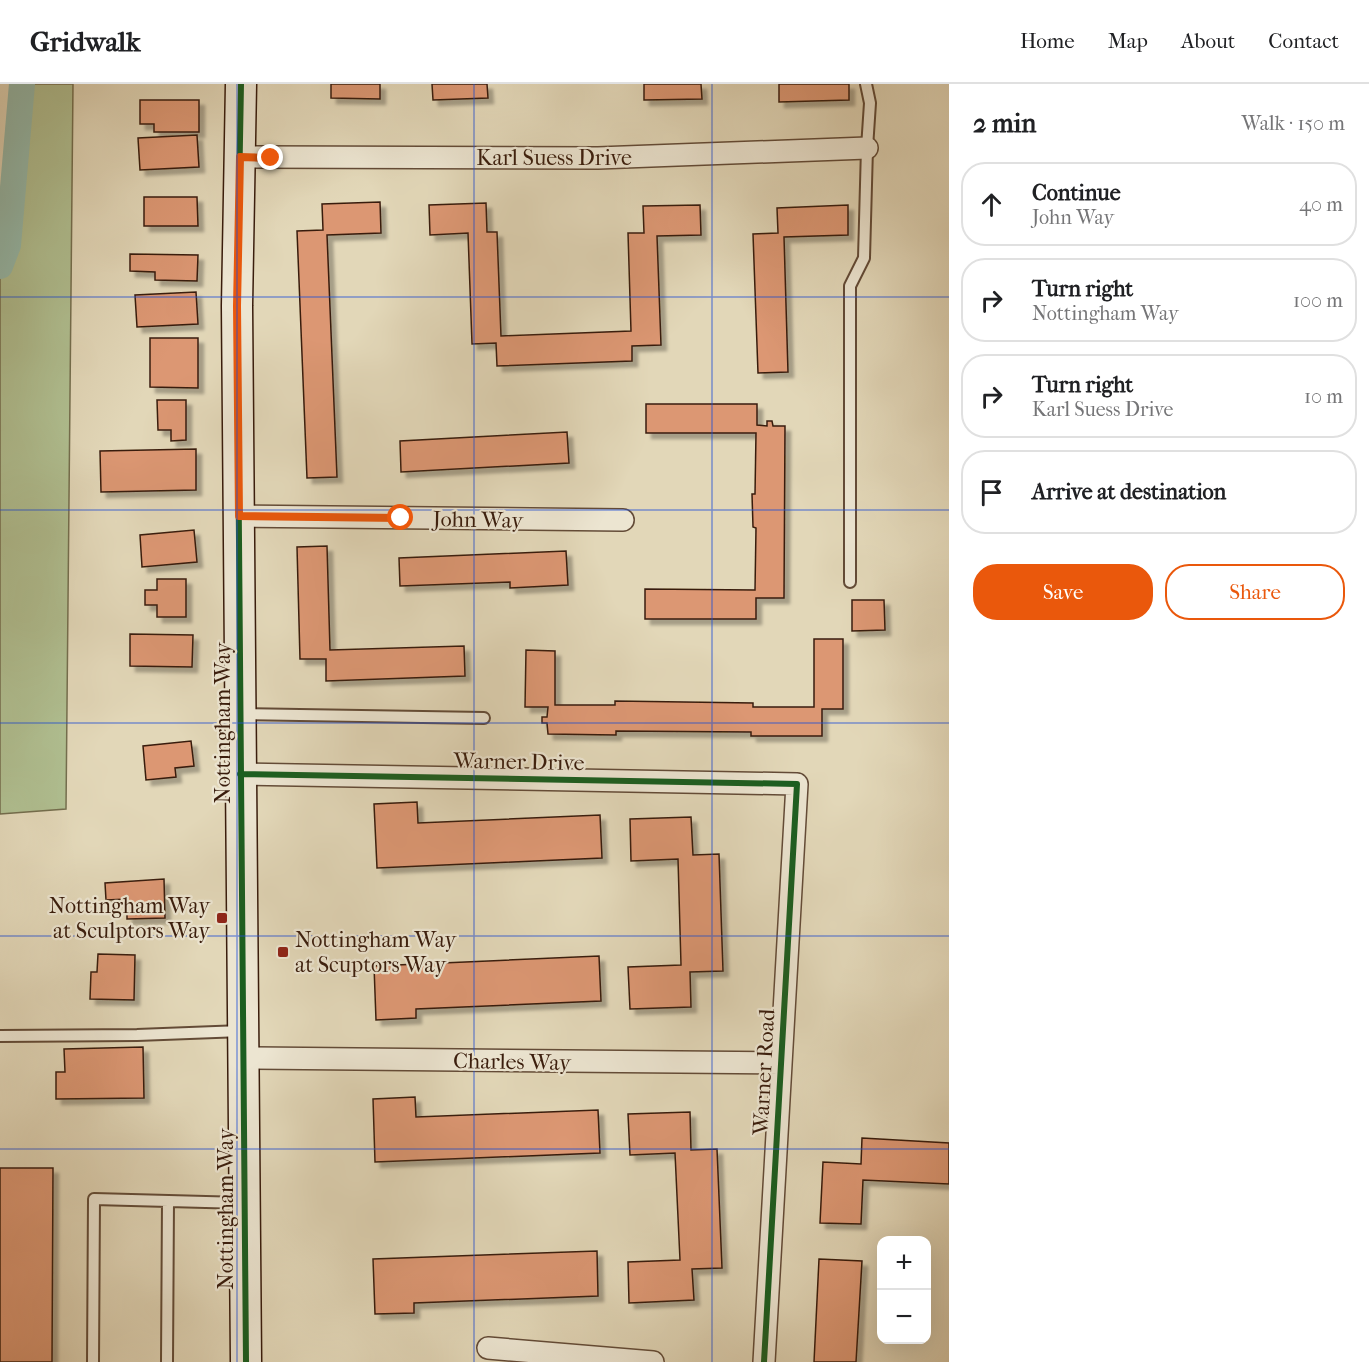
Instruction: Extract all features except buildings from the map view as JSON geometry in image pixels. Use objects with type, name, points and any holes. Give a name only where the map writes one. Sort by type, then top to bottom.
[{"type":"street","name":"Nottingham Way","points":[[241,84],[237,306],[246,1362]]},
{"type":"street","name":"Karl Suess Drive","points":[[240,157],[598,158],[867,148]]},
{"type":"street","name":"John Way","points":[[239,516],[623,520]]},
{"type":"street","name":"Warner Drive","points":[[240,774],[797,784]]},
{"type":"street","name":"Warner Road","points":[[764,1362],[797,784]]},
{"type":"street","name":"Charles Way","points":[[242,1045],[781,1063]]},
{"type":"street","points":[[488,1348],[653,1362]]},
{"type":"lane","points":[[850,582],[850,286],[864,258],[870,103],[866,84]]},
{"type":"lane","points":[[240,714],[484,718]]},
{"type":"lane","points":[[0,1036],[137,1035],[242,1045]]},
{"type":"lane","points":[[93,1362],[94,1199],[243,1203]]},
{"type":"lane","points":[[167,1362],[168,1200]]},
{"type":"green space","points":[[19,84],[73,84],[66,809],[0,814],[0,202],[7,192]]},
{"type":"waterway","points":[[0,266],[8,245],[22,84]]},
{"type":"cycle path","points":[[241,84],[237,306],[246,1362]]},
{"type":"cycle path","points":[[240,774],[797,784],[764,1362]]},
{"type":"place","name":"Nottingham Way at Sculptors Way","points":[[222,918]]},
{"type":"place","name":"Nottingham Way at Scuptors Way","points":[[283,952]]},
{"type":"route","points":[[271,158],[240,157],[237,306],[239,516],[401,518]]}]
